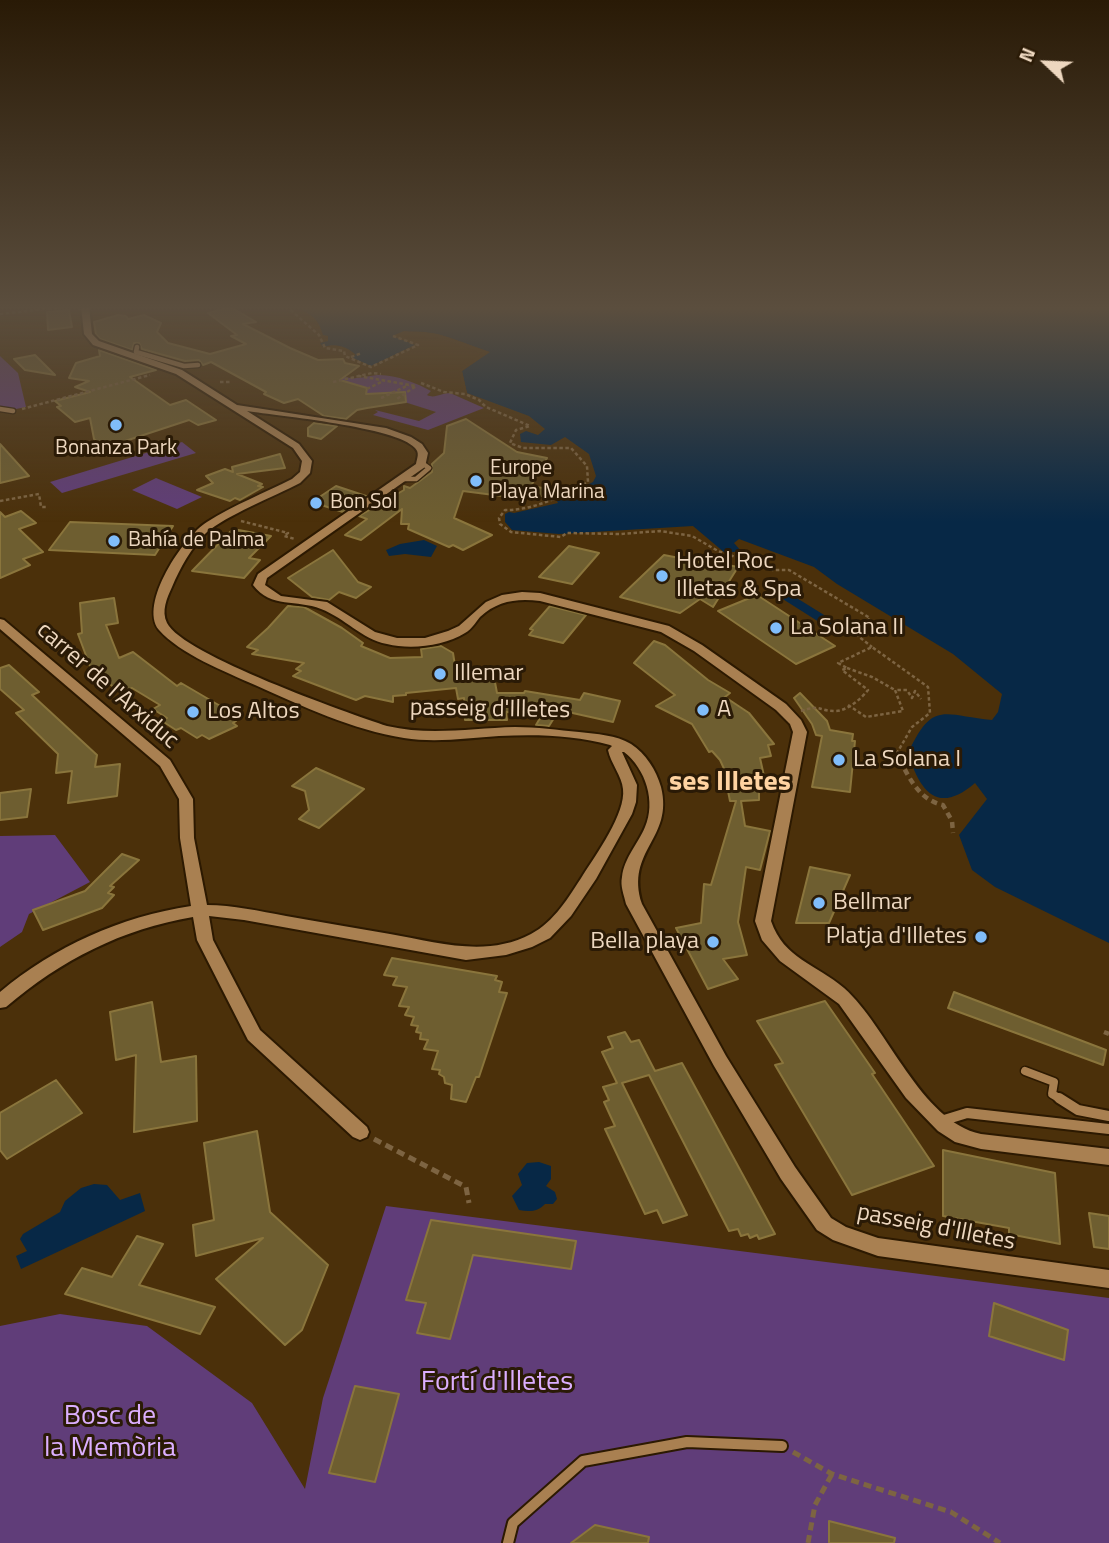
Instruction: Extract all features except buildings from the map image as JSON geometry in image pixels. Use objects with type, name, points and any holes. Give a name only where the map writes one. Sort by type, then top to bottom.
[{"type":"street","name":"passeig d'Illetes","points":[[189,378],[300,449],[307,461],[305,473],[290,485],[226,517],[201,533],[161,597],[158,609],[162,626],[186,647],[223,666],[385,730],[432,736],[525,731],[620,743],[624,756],[642,761],[656,802],[653,824],[633,860],[629,874],[629,887],[634,904],[720,1061],[786,1170],[824,1224],[840,1234],[878,1247],[1109,1279]]},
{"type":"street","name":"passeig d'Illetes","points":[[235,406],[391,433],[419,446],[423,453],[422,463],[403,479],[262,576],[259,581],[260,589],[275,598],[323,605],[347,617],[374,637],[401,642],[425,642],[459,631],[489,605],[503,598],[521,594],[540,597],[665,629],[748,683],[790,716]]},
{"type":"street","name":"carrer de l'Arxiduc","points":[[0,623],[165,763],[186,799],[187,838],[205,940],[254,1034],[360,1132]]},
{"type":"street","points":[[790,716],[800,732],[800,745],[763,921],[776,949],[793,965],[840,993],[892,1065],[941,1122],[963,1136],[976,1140],[1109,1157]]},
{"type":"street","points":[[0,1002],[20,983],[95,941],[139,923],[198,911],[237,914],[466,954],[494,951],[527,942],[558,922],[625,814],[631,801],[624,756]]},
{"type":"lane","points":[[0,409],[13,411]]},
{"type":"lane","points":[[254,419],[255,415],[267,412]]},
{"type":"lane","points":[[1025,1070],[1054,1082],[1052,1094],[1078,1110],[1109,1116]]},
{"type":"lane","points":[[941,1122],[967,1113],[1109,1129]]},
{"type":"lane","points":[[508,1543],[513,1523],[583,1461],[687,1442],[782,1446]]},
{"type":"path","points":[[13,411],[137,378]]},
{"type":"path","points":[[333,382],[351,378]]},
{"type":"path","points":[[352,385],[355,378]]},
{"type":"path","points":[[365,378],[407,383],[416,387],[397,399]]},
{"type":"path","points":[[217,380],[223,384],[230,382]]},
{"type":"path","points":[[366,389],[384,380]]},
{"type":"path","points":[[381,398],[407,383]]},
{"type":"path","points":[[421,383],[444,392],[465,394],[479,400],[486,407],[530,426],[516,430],[510,443],[523,448],[571,448],[587,466],[588,482],[571,493],[524,510],[505,510],[499,518],[500,524],[511,532],[561,537],[567,533],[620,534],[660,531],[692,536],[718,551],[774,569],[789,570],[870,618],[858,636],[928,687],[930,713],[912,727],[897,753],[909,780],[935,804],[943,805],[952,821],[953,833]]},
{"type":"path","points":[[0,501],[39,494],[41,507],[47,506]]},
{"type":"path","points":[[226,517],[275,532],[288,533],[284,536],[307,543]]},
{"type":"path","points":[[848,705],[866,717],[903,711],[891,684],[867,677],[855,668],[846,668],[838,663],[872,647]]},
{"type":"path","points":[[790,716],[817,706],[836,711],[860,700],[868,690],[842,670],[846,668]]},
{"type":"path","points":[[895,690],[907,690],[912,698],[915,691],[921,699]]},
{"type":"path","points":[[360,1132],[466,1187],[469,1203]]},
{"type":"path","points":[[782,1446],[832,1474],[951,1512],[1000,1543]]},
{"type":"path","points":[[808,1543],[815,1505],[832,1474]]},
{"type":"green space","points":[[0,378],[19,378],[26,407],[0,407]]},
{"type":"green space","points":[[338,378],[398,378],[431,391],[427,395],[450,393],[484,408],[428,430],[373,415],[378,412],[375,410],[419,421],[436,412],[395,399],[382,405],[380,393],[366,394],[366,388],[356,385],[336,386]]},
{"type":"green space","points":[[182,442],[196,453],[62,493],[50,482]]},
{"type":"green space","points":[[156,478],[202,497],[177,509],[132,490]]},
{"type":"green space","points":[[55,835],[90,882],[29,914],[22,932],[0,947],[0,836]]},
{"type":"green space","name":"Fortí d'Illetes","points":[[386,1206],[1109,1298],[1109,1543],[0,1543],[0,1326],[60,1314],[147,1326],[252,1403],[305,1489],[323,1398]]},
{"type":"water","points":[[464,378],[1109,378],[1109,943],[995,887],[972,870],[959,835],[987,799],[975,783],[951,797],[941,798],[932,795],[918,779],[908,753],[925,725],[932,718],[950,714],[992,720],[998,712],[1002,694],[953,654],[837,584],[814,567],[739,539],[734,543],[741,551],[725,553],[693,526],[559,534],[512,530],[505,522],[505,514],[558,503],[557,501],[566,497],[573,499],[578,489],[593,482],[596,476],[589,454],[565,437],[551,445],[521,442],[520,434],[526,431],[538,435],[545,429],[529,416],[467,393]]},
{"type":"water","points":[[424,540],[437,546],[431,557],[405,554],[389,556],[386,550],[400,544]]},
{"type":"water","points":[[787,592],[837,623],[827,627],[778,596]]},
{"type":"water","points":[[539,1162],[551,1166],[551,1179],[546,1186],[555,1192],[557,1199],[553,1204],[545,1204],[536,1210],[519,1210],[512,1196],[522,1185],[518,1174],[527,1163]]},
{"type":"water","points":[[94,1184],[107,1185],[120,1200],[140,1193],[145,1211],[21,1269],[16,1256],[27,1251],[20,1239],[23,1234],[60,1212],[65,1201],[81,1188]]},
{"type":"pier","points":[[460,378],[464,378],[467,393],[463,393]]},
{"type":"place","name":"Bonanza Park","points":[[116,425]]},
{"type":"place","name":"Europe Playa Marina","points":[[476,481]]},
{"type":"place","name":"Bon Sol","points":[[316,503]]},
{"type":"place","name":"Bahía de Palma","points":[[114,541]]},
{"type":"place","name":"Hotel Roc Illetas & Spa","points":[[662,576]]},
{"type":"place","name":"La Solana II","points":[[776,628]]},
{"type":"place","name":"Illemar","points":[[440,674]]},
{"type":"place","name":"A","points":[[703,710]]},
{"type":"place","name":"Los Altos","points":[[193,712]]},
{"type":"place","name":"La Solana I","points":[[839,760]]},
{"type":"place","name":"Bellmar","points":[[819,903]]},
{"type":"place","name":"Platja d'Illetes","points":[[981,937]]},
{"type":"place","name":"Bella playa","points":[[713,942]]},
{"type":"district","name":"ses Illetes","points":[[730,783]]},
{"type":"park label","name":"Bosc de la Memòria","points":[[110,1433]]}]
